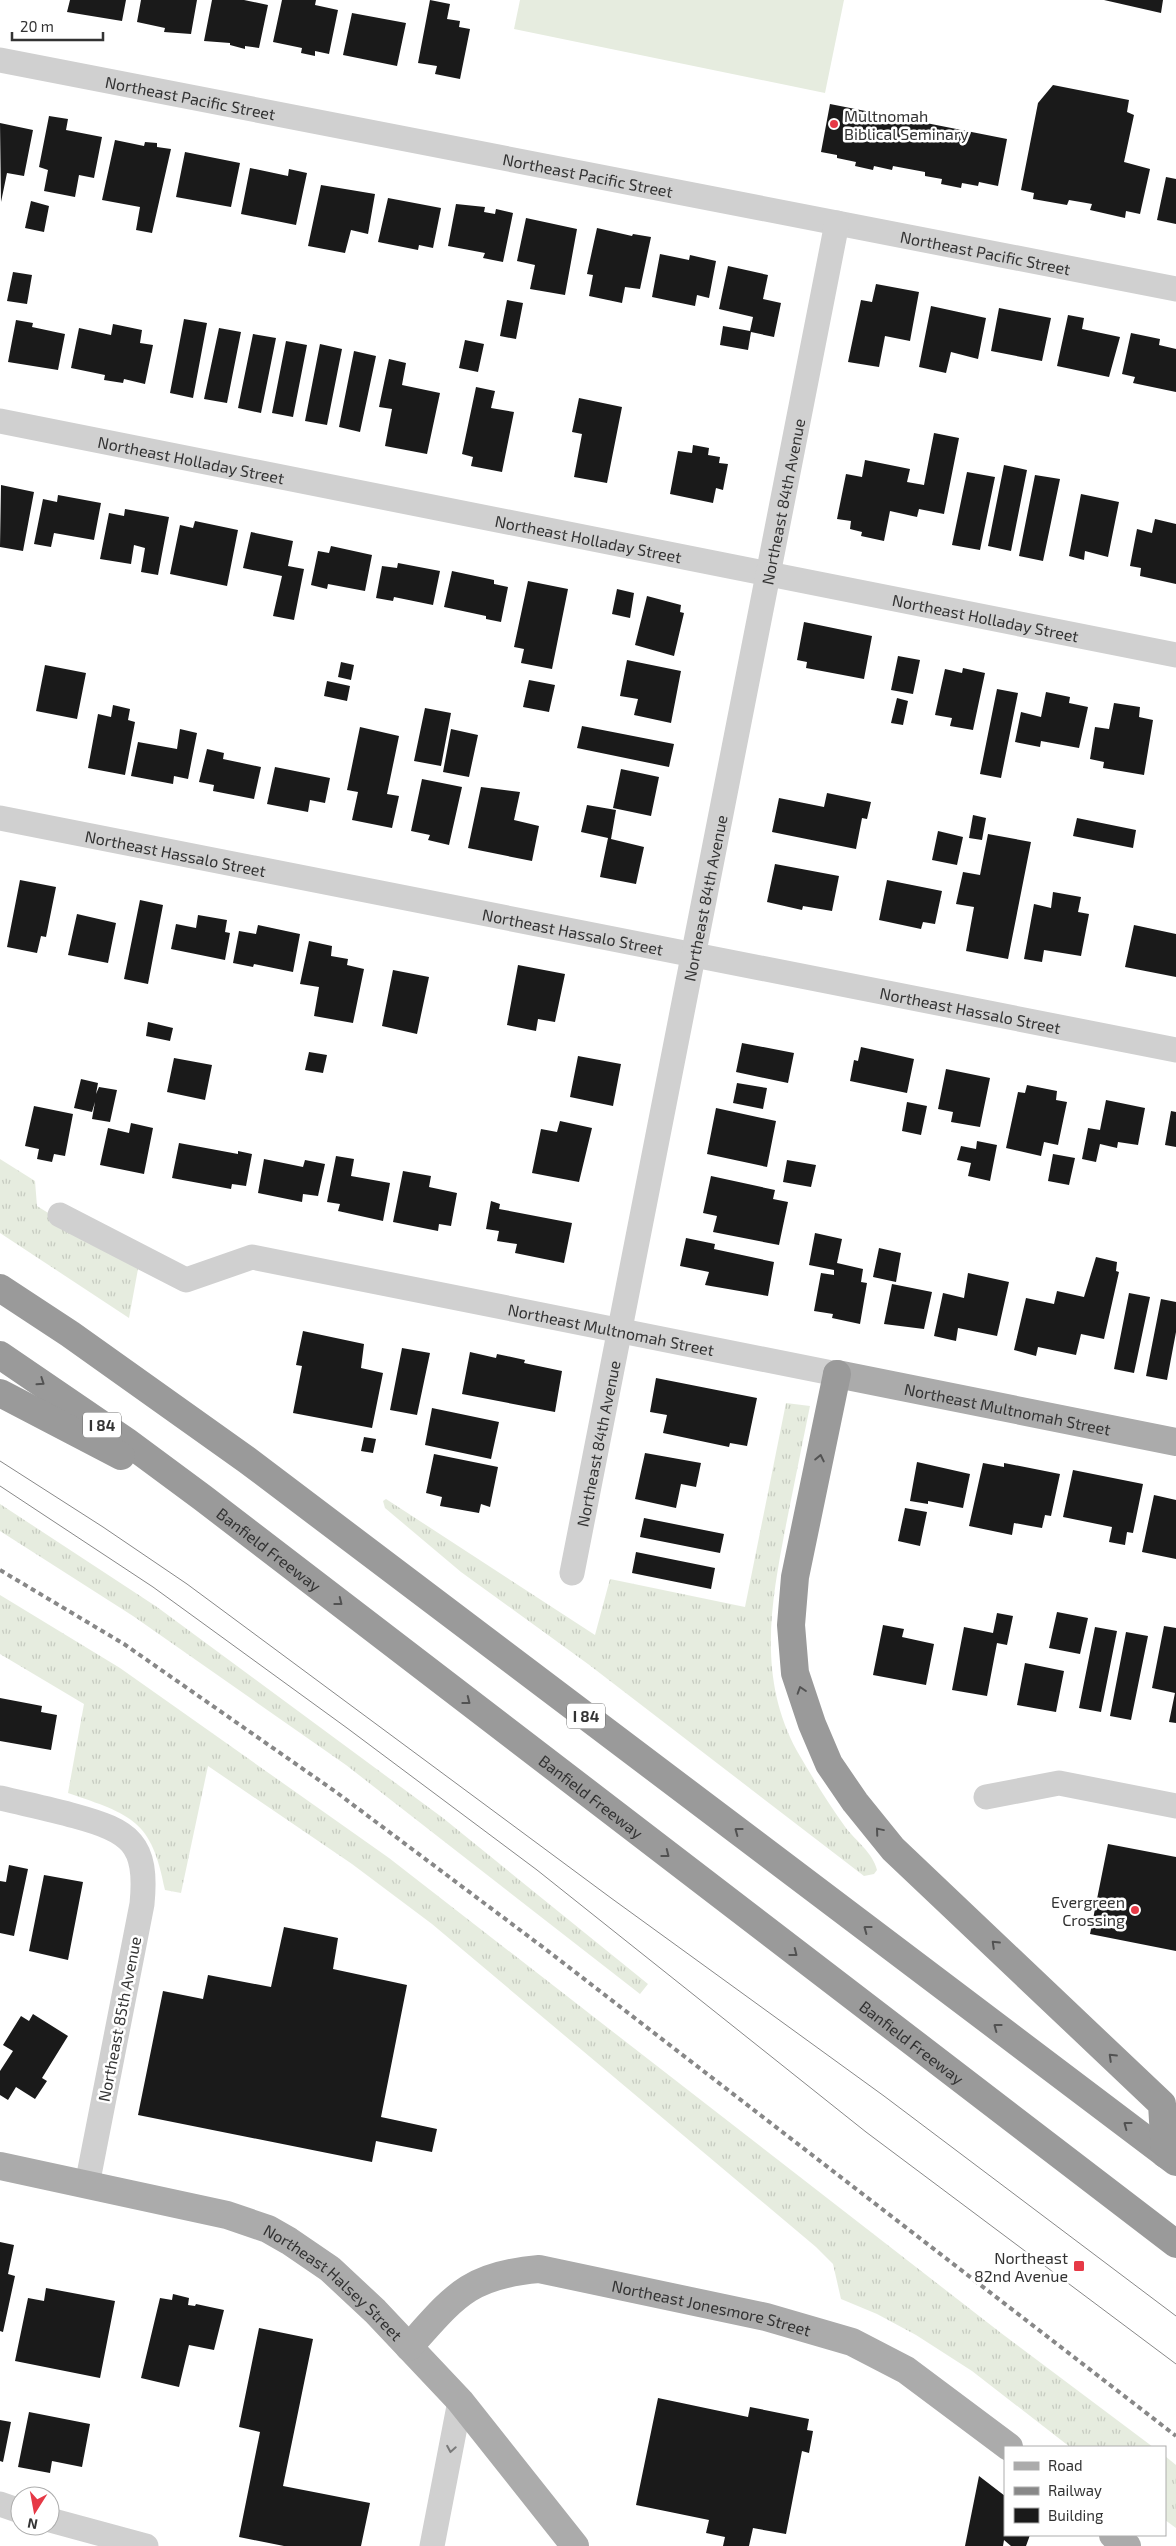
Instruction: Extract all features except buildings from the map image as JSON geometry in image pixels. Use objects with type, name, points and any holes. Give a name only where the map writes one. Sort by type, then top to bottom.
[{"type":"highway","name":"I 84","points":[[0,1288],[70,1334],[248,1460],[1171,2158]]},
{"type":"highway","name":"Banfield Freeway","points":[[0,1355],[126,1441],[203,1498],[1176,2244]]},
{"type":"highway","points":[[837,1374],[795,1577],[791,1625],[795,1673],[812,1724],[829,1764],[855,1802],[894,1848],[1162,2104],[1171,2158]]},
{"type":"highway","points":[[0,1393],[203,1498]]},
{"type":"main road","name":"Northeast Multnomah Street","points":[[837,1374],[1176,1442]]},
{"type":"main road","name":"Northeast Halsey Street","points":[[0,2166],[227,2215],[268,2229],[289,2241],[330,2269],[375,2311],[460,2401],[575,2546]]},
{"type":"main road","name":"Northeast Jonesmore Street","points":[[409,2347],[456,2296],[471,2287],[502,2273],[539,2269],[547,2270],[766,2317],[852,2342],[906,2370],[1008,2446]]},
{"type":"main road","points":[[1115,2536],[1127,2546]]},
{"type":"street","name":"Northeast Pacific Street","points":[[0,60],[1176,289]]},
{"type":"street","name":"Northeast 84th Avenue","points":[[572,1573],[837,223]]},
{"type":"street","name":"Northeast Holladay Street","points":[[0,422],[769,576],[1176,655]]},
{"type":"street","name":"Northeast Hassalo Street","points":[[0,818],[1176,1050]]},
{"type":"street","name":"Northeast Multnomah Street","points":[[60,1215],[186,1280],[252,1257],[837,1374]]},
{"type":"street","points":[[986,1798],[1059,1783],[1176,1806]]},
{"type":"street","name":"Northeast 85th Avenue","points":[[0,1798],[51,1809],[117,1829],[128,1838],[138,1853],[144,1874],[142,1904],[87,2185]]},
{"type":"street","points":[[432,2546],[460,2401]]},
{"type":"street","points":[[60,2523],[146,2546]]},
{"type":"green space","points":[[520,0],[844,0],[825,93],[514,29]]},
{"type":"green space","points":[[0,1159],[35,1181],[37,1206],[138,1269],[129,1318],[0,1233]]},
{"type":"green space","points":[[786,1403],[810,1406],[781,1554],[772,1611],[772,1668],[776,1695],[784,1723],[797,1751],[839,1819],[875,1864],[877,1870],[874,1874],[864,1876],[588,1664],[461,1572],[385,1508],[383,1501],[386,1499],[595,1635],[610,1579],[745,1607]]},
{"type":"green space","points":[[0,1504],[157,1607],[443,1818],[648,1984],[640,1994],[346,1765],[133,1616],[0,1531]]},
{"type":"green space","points":[[0,1595],[120,1668],[389,1858],[1001,2333],[1152,2446],[1069,2446],[972,2371],[916,2335],[877,2314],[841,2299],[833,2264],[816,2247],[432,1924],[352,1864],[208,1766],[181,1893],[165,1890],[160,1867],[153,1848],[145,1834],[136,1824],[108,1808],[68,1793],[84,1704],[0,1654]]},
{"type":"green space","points":[[1166,2457],[1176,2465],[1176,2528],[1166,2521]]},
{"type":"tram line","points":[[0,1461],[187,1584],[611,1898],[884,2096],[1176,2316]]},
{"type":"tram line","points":[[0,1486],[153,1587],[347,1728],[537,1870],[866,2132],[1176,2364]]},
{"type":"railway","points":[[0,1570],[124,1644],[336,1792],[544,1948],[1176,2436]]},
{"type":"place","name":"Multnomah Biblical Seminary","points":[[834,124]]},
{"type":"place","name":"Evergreen Crossing","points":[[1135,1910]]},
{"type":"place","name":"Northeast 82nd Avenue","points":[[1079,2266]]}]
